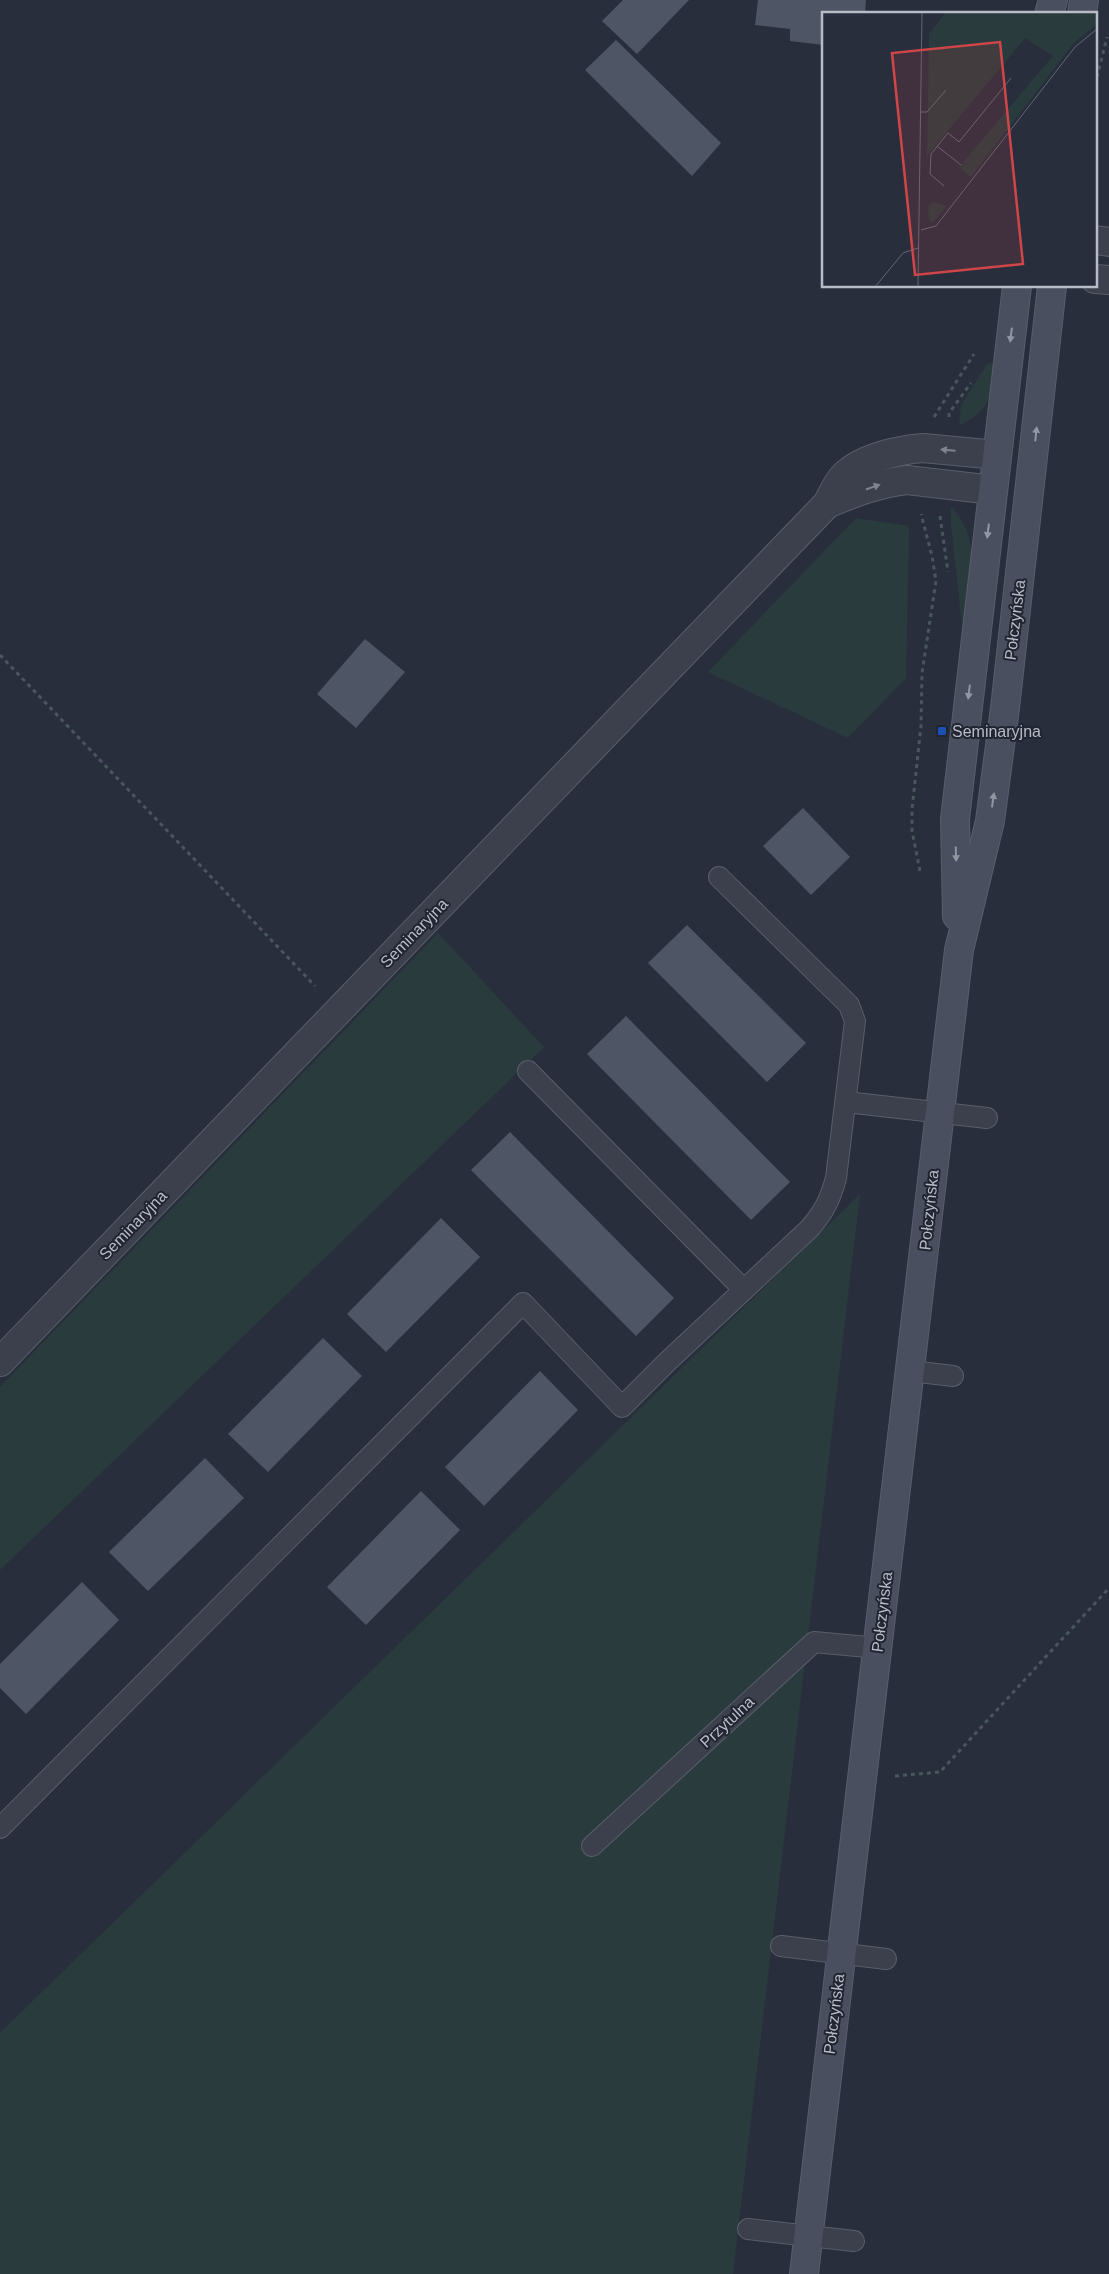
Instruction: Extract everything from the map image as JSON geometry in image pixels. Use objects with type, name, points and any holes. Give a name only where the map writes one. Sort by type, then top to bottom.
[{"type":"main road","name":"Połczyńska","points":[[958,950],[954,819],[1017,288]]},
{"type":"main road","name":"Połczyńska","points":[[804,2274],[958,950],[990,821],[1031,483],[1052,288]]},
{"type":"main road","points":[[997,455],[1031,483]]},
{"type":"main road","points":[[993,490],[1031,483]]},
{"type":"street","points":[[1096,240],[1109,242]]},
{"type":"street","points":[[1096,279],[1109,280]]},
{"type":"street","name":"Seminaryjna","points":[[0,1362],[827,504],[842,477],[871,461],[892,454],[923,448],[997,455]]},
{"type":"street","name":"Seminaryjna","points":[[827,504],[880,484],[900,481],[993,490]]},
{"type":"lane","points":[[0,1828],[523,1304],[622,1408],[667,1362],[809,1229],[821,1215],[829,1201],[836,1178],[855,1021],[849,1005],[719,877]]},
{"type":"lane","points":[[528,1071],[744,1290]]},
{"type":"lane","points":[[846,1102],[987,1118]]},
{"type":"lane","points":[[910,1371],[954,1376]]},
{"type":"lane","name":"Przytulna","points":[[592,1846],[814,1642],[878,1648]]},
{"type":"lane","points":[[781,1946],[886,1959]]},
{"type":"lane","points":[[748,2229],[854,2241]]},
{"type":"path","points":[[1096,81],[1109,30]]},
{"type":"path","points":[[932,422],[979,346]]},
{"type":"path","points":[[948,421],[949,413],[972,381]]},
{"type":"path","points":[[921,508],[922,526],[932,556],[936,581],[922,673],[921,726],[912,809],[912,831],[922,877]]},
{"type":"path","points":[[0,655],[339,1011]]},
{"type":"path","points":[[862,1780],[940,1772],[1109,1588]]},
{"type":"shaded area","points":[[988,363],[997,364],[994,384],[988,401],[977,415],[959,426],[961,405]]},
{"type":"shaded area","points":[[951,506],[961,519],[971,548],[971,579],[962,625],[951,525]]},
{"type":"shaded area","points":[[856,518],[909,526],[906,678],[848,738],[708,672]]},
{"type":"shaded area","points":[[438,933],[544,1047],[0,1570],[0,1387]]},
{"type":"shaded area","points":[[860,1194],[733,2274],[0,2274],[0,2033]]},
{"type":"building","points":[[623,0],[689,0],[637,54],[602,21]]},
{"type":"building","points":[[758,0],[866,0],[865,12],[822,12],[822,45],[790,41],[790,29],[755,25]]},
{"type":"building","points":[[616,40],[721,143],[692,176],[585,70]]},
{"type":"building","points":[[365,639],[405,672],[356,728],[317,694]]},
{"type":"building","points":[[803,808],[850,857],[811,895],[763,846]]},
{"type":"building","points":[[687,925],[806,1043],[767,1082],[648,963]]},
{"type":"building","points":[[626,1016],[790,1182],[751,1220],[587,1054]]},
{"type":"building","points":[[510,1132],[674,1298],[636,1336],[471,1170]]},
{"type":"building","points":[[441,1218],[480,1257],[386,1352],[347,1314]]},
{"type":"building","points":[[323,1338],[362,1376],[268,1472],[228,1434]]},
{"type":"building","points":[[540,1371],[578,1410],[484,1506],[445,1467]]},
{"type":"building","points":[[205,1458],[244,1498],[148,1591],[109,1552]]},
{"type":"building","points":[[421,1491],[460,1530],[366,1625],[327,1587]]},
{"type":"building","points":[[82,1582],[119,1620],[26,1714],[0,1688],[0,1664]]},
{"type":"place","name":"Seminaryjna","points":[[942,731]]}]
